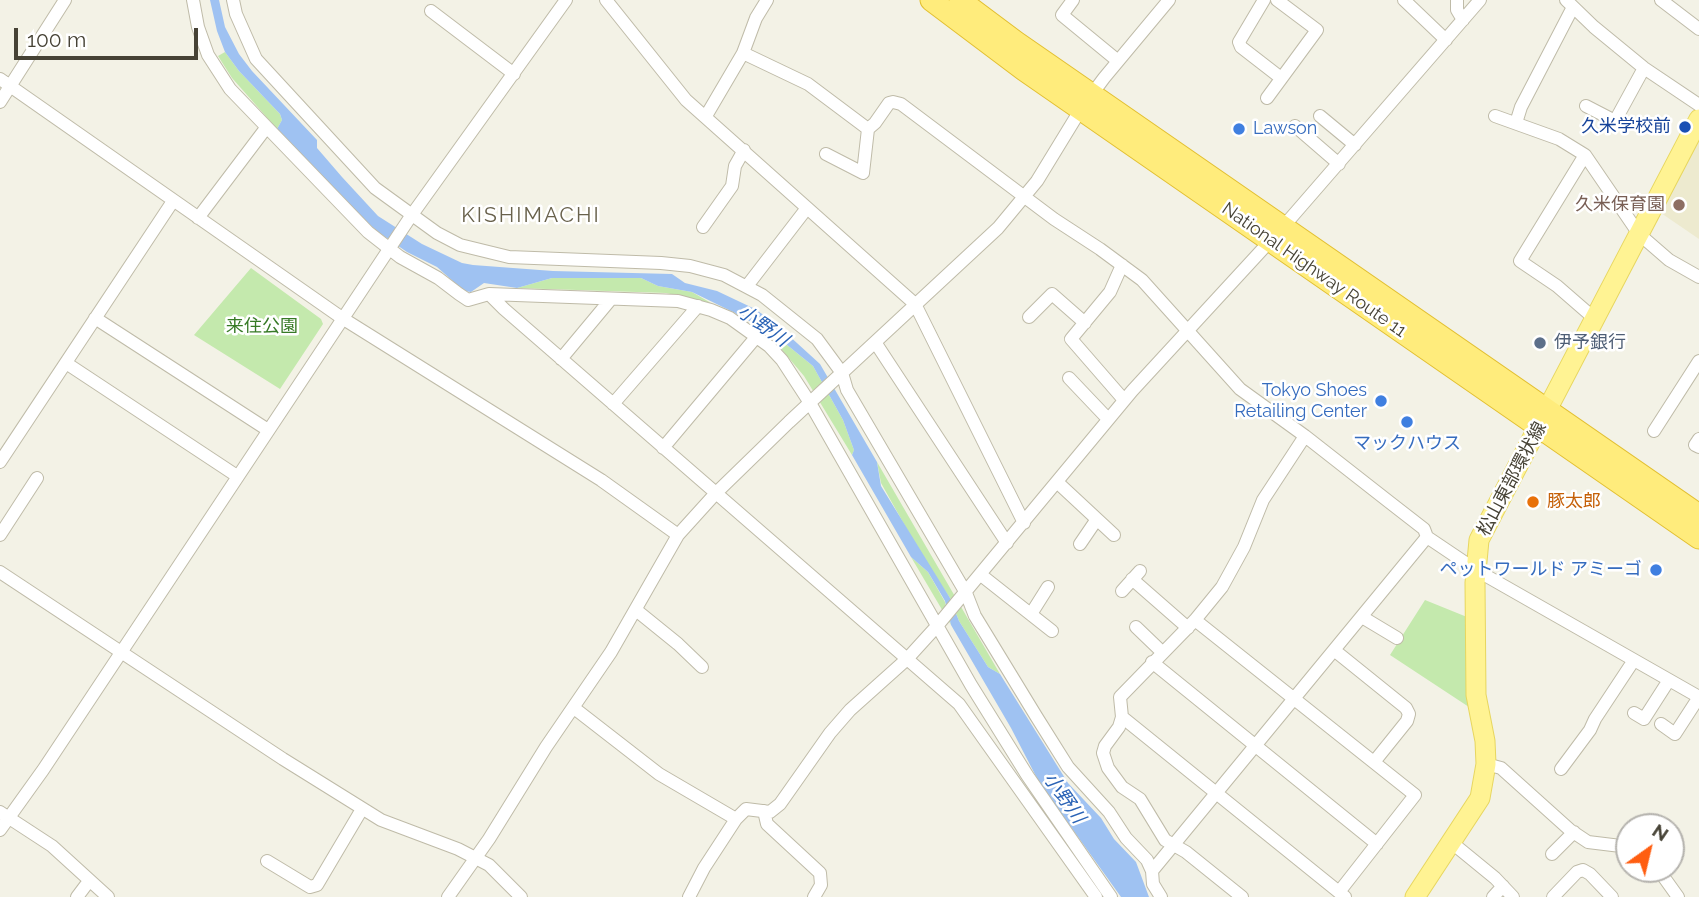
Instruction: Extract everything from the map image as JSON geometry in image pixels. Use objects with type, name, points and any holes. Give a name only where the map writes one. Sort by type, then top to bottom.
[{"type":"highway","name":"National Highway Route 11","points":[[931,0],[1086,102],[1543,419],[1699,538]]},
{"type":"highway","name":"National Highway Route 11","points":[[960,0],[1086,102]]},
{"type":"highway","name":"National Highway Route 11","points":[[1543,419],[1699,515]]},
{"type":"main road","name":"松山東部環状線","points":[[1415,897],[1480,799],[1486,764],[1485,741],[1476,695],[1476,570],[1479,540],[1699,119]]},
{"type":"street","points":[[0,102],[5,83],[65,0]]},
{"type":"street","points":[[193,0],[198,27],[208,55],[230,89],[339,205],[390,248],[468,300],[489,294],[678,301],[730,318],[757,336],[782,360],[811,402],[1027,775],[1111,897]]},
{"type":"street","points":[[233,0],[246,40],[256,59],[375,188],[410,219],[460,245],[509,257],[680,265],[724,275],[747,286],[802,325],[817,339],[840,375],[975,616],[1068,767],[1109,812],[1126,838],[1147,860],[1152,871],[1153,884],[1161,897]]},
{"type":"street","points":[[0,830],[4,815],[121,651],[342,318],[566,0]]},
{"type":"street","points":[[606,0],[686,100],[915,304],[1024,523]]},
{"type":"street","points":[[706,116],[743,53],[756,18],[768,0]]},
{"type":"street","points":[[1073,0],[1062,15],[1118,61]]},
{"type":"street","points":[[448,897],[611,652],[678,534],[716,493],[811,402],[972,253],[1026,196],[1086,102],[1169,0]]},
{"type":"street","points":[[1264,0],[1239,42],[1241,47],[1281,78]]},
{"type":"street","points":[[1267,98],[1317,30],[1277,0]]},
{"type":"street","points":[[1404,0],[1446,40]]},
{"type":"street","points":[[1457,0],[1457,10],[1463,20]]},
{"type":"street","points":[[689,897],[704,868],[736,819],[747,809],[770,812],[780,804],[844,718],[907,659],[939,623],[1124,400],[1278,234],[1480,0]]},
{"type":"street","points":[[1661,0],[1699,30]]},
{"type":"street","points":[[1516,123],[1570,3],[1594,27],[1644,68],[1699,105]]},
{"type":"street","points":[[431,11],[514,74]]},
{"type":"street","points":[[743,53],[808,84],[868,129]]},
{"type":"street","points":[[1586,106],[1615,121],[1644,68]]},
{"type":"street","points":[[5,83],[342,318],[601,480],[678,534]]},
{"type":"street","points":[[826,154],[863,173],[868,129],[889,103],[901,104],[1054,219],[1142,280],[1240,389],[1424,529],[1427,537],[1476,570],[1699,697],[1675,734],[1661,724]]},
{"type":"street","points":[[1320,116],[1355,145]]},
{"type":"street","points":[[1495,116],[1559,139],[1585,155],[1639,234],[1669,260],[1699,277]]},
{"type":"street","points":[[1296,126],[1339,164]]},
{"type":"street","points":[[198,218],[266,128]]},
{"type":"street","points":[[703,227],[732,186],[736,166],[744,150]]},
{"type":"street","points":[[1585,155],[1520,261],[1557,286],[1595,319]]},
{"type":"street","points":[[0,462],[173,201]]},
{"type":"street","points":[[747,286],[807,208]]},
{"type":"street","points":[[1122,265],[1110,292],[1071,340],[1124,400]]},
{"type":"street","points":[[489,294],[967,712],[1097,897]]},
{"type":"street","points":[[1032,309],[1052,294],[1085,323]]},
{"type":"street","points":[[561,359],[611,299]]},
{"type":"street","points":[[613,404],[698,306]]},
{"type":"street","points":[[95,318],[268,430]]},
{"type":"street","points":[[663,448],[757,336]]},
{"type":"street","points":[[875,342],[1007,543]]},
{"type":"street","points":[[1654,431],[1699,361]]},
{"type":"street","points":[[66,363],[237,476]]},
{"type":"street","points":[[1069,378],[1108,419]]},
{"type":"street","points":[[1242,897],[1186,852],[1165,840],[1140,800],[1122,788],[1104,760],[1105,746],[1119,727],[1122,717],[1120,697],[1191,624],[1222,587],[1244,547],[1263,500],[1305,436]]},
{"type":"street","points":[[1699,439],[1695,445],[1699,447]]},
{"type":"street","points":[[0,535],[37,478]]},
{"type":"street","points":[[1057,482],[1114,535]]},
{"type":"street","points":[[1080,544],[1097,519]]},
{"type":"street","points":[[1152,871],[1427,537]]},
{"type":"street","points":[[0,572],[362,809],[381,820],[475,857],[502,876],[521,897]]},
{"type":"street","points":[[981,575],[1052,631]]},
{"type":"street","points":[[1122,590],[1136,575],[1191,624],[1295,698],[1415,795],[1342,894],[1122,717]]},
{"type":"street","points":[[1031,614],[1048,587]]},
{"type":"street","points":[[636,610],[702,667]]},
{"type":"street","points":[[1362,617],[1397,638]]},
{"type":"street","points":[[1136,627],[1162,652]]},
{"type":"street","points":[[1334,650],[1409,713],[1407,721],[1374,762]]},
{"type":"street","points":[[1561,769],[1590,730],[1634,660]]},
{"type":"street","points":[[1152,662],[1377,844]]},
{"type":"street","points":[[1634,713],[1644,719],[1669,680]]},
{"type":"street","points":[[574,708],[659,774],[736,819]]},
{"type":"street","points":[[1486,764],[1501,768],[1588,842],[1615,845]]},
{"type":"street","points":[[267,861],[310,887],[317,885],[362,809]]},
{"type":"street","points":[[764,811],[767,824],[820,873],[821,885],[814,897]]},
{"type":"street","points":[[4,815],[52,846],[108,897]]},
{"type":"street","points":[[1552,854],[1574,832]]},
{"type":"street","points":[[1451,842],[1513,897]]},
{"type":"street","points":[[1553,897],[1577,872],[1583,870],[1612,897]]},
{"type":"street","points":[[77,897],[89,881]]},
{"type":"street","points":[[1493,897],[1503,886]]},
{"type":"shaded area","points":[[1699,133],[1699,239],[1658,211]]},
{"type":"green space","points":[[225,52],[239,71],[280,114],[282,120],[277,129],[232,78],[218,56]]},
{"type":"green space","name":"来住公園","points":[[251,268],[321,319],[323,324],[280,389],[194,335]]},
{"type":"green space","points":[[552,278],[641,278],[658,286],[692,292],[711,303],[666,293],[517,288]]},
{"type":"green space","points":[[753,323],[776,336],[813,366],[843,420],[854,450],[852,455],[804,376],[771,337]]},
{"type":"green space","points":[[877,462],[1000,674],[988,667],[959,621],[950,598],[923,558],[881,483]]},
{"type":"green space","points":[[911,557],[928,572],[945,602],[951,625]]},
{"type":"green space","points":[[1425,600],[1467,617],[1472,709],[1390,655]]},
{"type":"water","name":"小野川","points":[[210,0],[219,0],[225,27],[239,54],[317,140],[317,148],[342,177],[378,216],[422,244],[462,263],[473,265],[553,271],[672,274],[685,283],[717,291],[755,309],[775,323],[820,364],[877,462],[881,486],[950,598],[959,621],[988,667],[1000,674],[1068,783],[1101,818],[1114,839],[1136,862],[1149,897],[1121,897],[1040,784],[951,625],[945,601],[928,572],[911,557],[852,455],[854,450],[843,420],[813,366],[776,336],[735,313],[692,292],[658,286],[641,278],[552,278],[517,288],[484,283],[471,292],[464,291],[437,267],[407,252],[378,232],[277,129],[282,120],[280,114],[239,71],[225,52]]},
{"type":"place","name":"久米学校前","points":[[1685,127]]},
{"type":"place","name":"Lawson","points":[[1239,129]]},
{"type":"place","name":"久米保育園","points":[[1679,205]]},
{"type":"place","name":"伊予銀行","points":[[1540,343]]},
{"type":"place","name":"Tokyo Shoes Retailing Center","points":[[1381,401]]},
{"type":"place","name":"マックハウス","points":[[1407,422]]},
{"type":"place","name":"豚太郎","points":[[1533,502]]},
{"type":"place","name":"ペットワールド アミーゴ","points":[[1656,570]]},
{"type":"district","name":"KISHIMACHI","points":[[531,216]]}]
